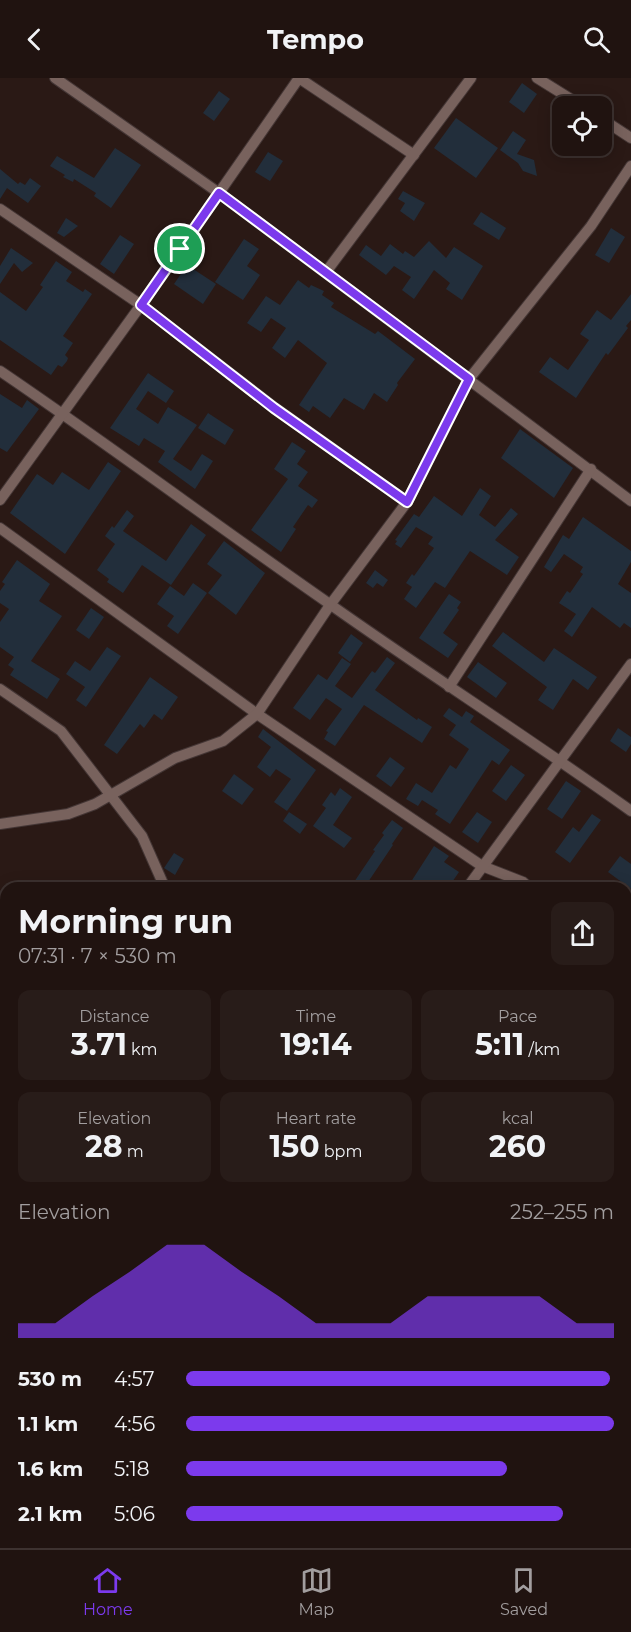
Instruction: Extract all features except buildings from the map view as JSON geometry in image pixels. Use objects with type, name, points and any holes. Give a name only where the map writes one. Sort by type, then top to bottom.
[{"type":"street","points":[[55,78],[219,193],[631,501]]},
{"type":"street","points":[[0,500],[141,305],[299,78],[414,155]]},
{"type":"street","points":[[326,272],[471,78]]},
{"type":"street","points":[[537,78],[566,96]]},
{"type":"street","points":[[612,126],[631,138]]},
{"type":"street","points":[[0,824],[68,814],[111,795],[175,758],[223,741],[257,714],[330,605],[407,502],[469,379],[591,226],[631,166]]},
{"type":"street","points":[[0,209],[141,305],[274,408],[407,502]]},
{"type":"street","points":[[0,371],[330,605],[560,760],[631,811]]},
{"type":"street","points":[[449,687],[591,469]]},
{"type":"street","points":[[0,528],[257,714],[482,866],[523,882]]},
{"type":"street","points":[[471,882],[631,664]]},
{"type":"street","points":[[0,689],[61,731],[142,836],[162,882]]},
{"type":"route","points":[[219,193],[469,379],[407,502],[274,408],[141,305],[180,249],[219,193]]}]
